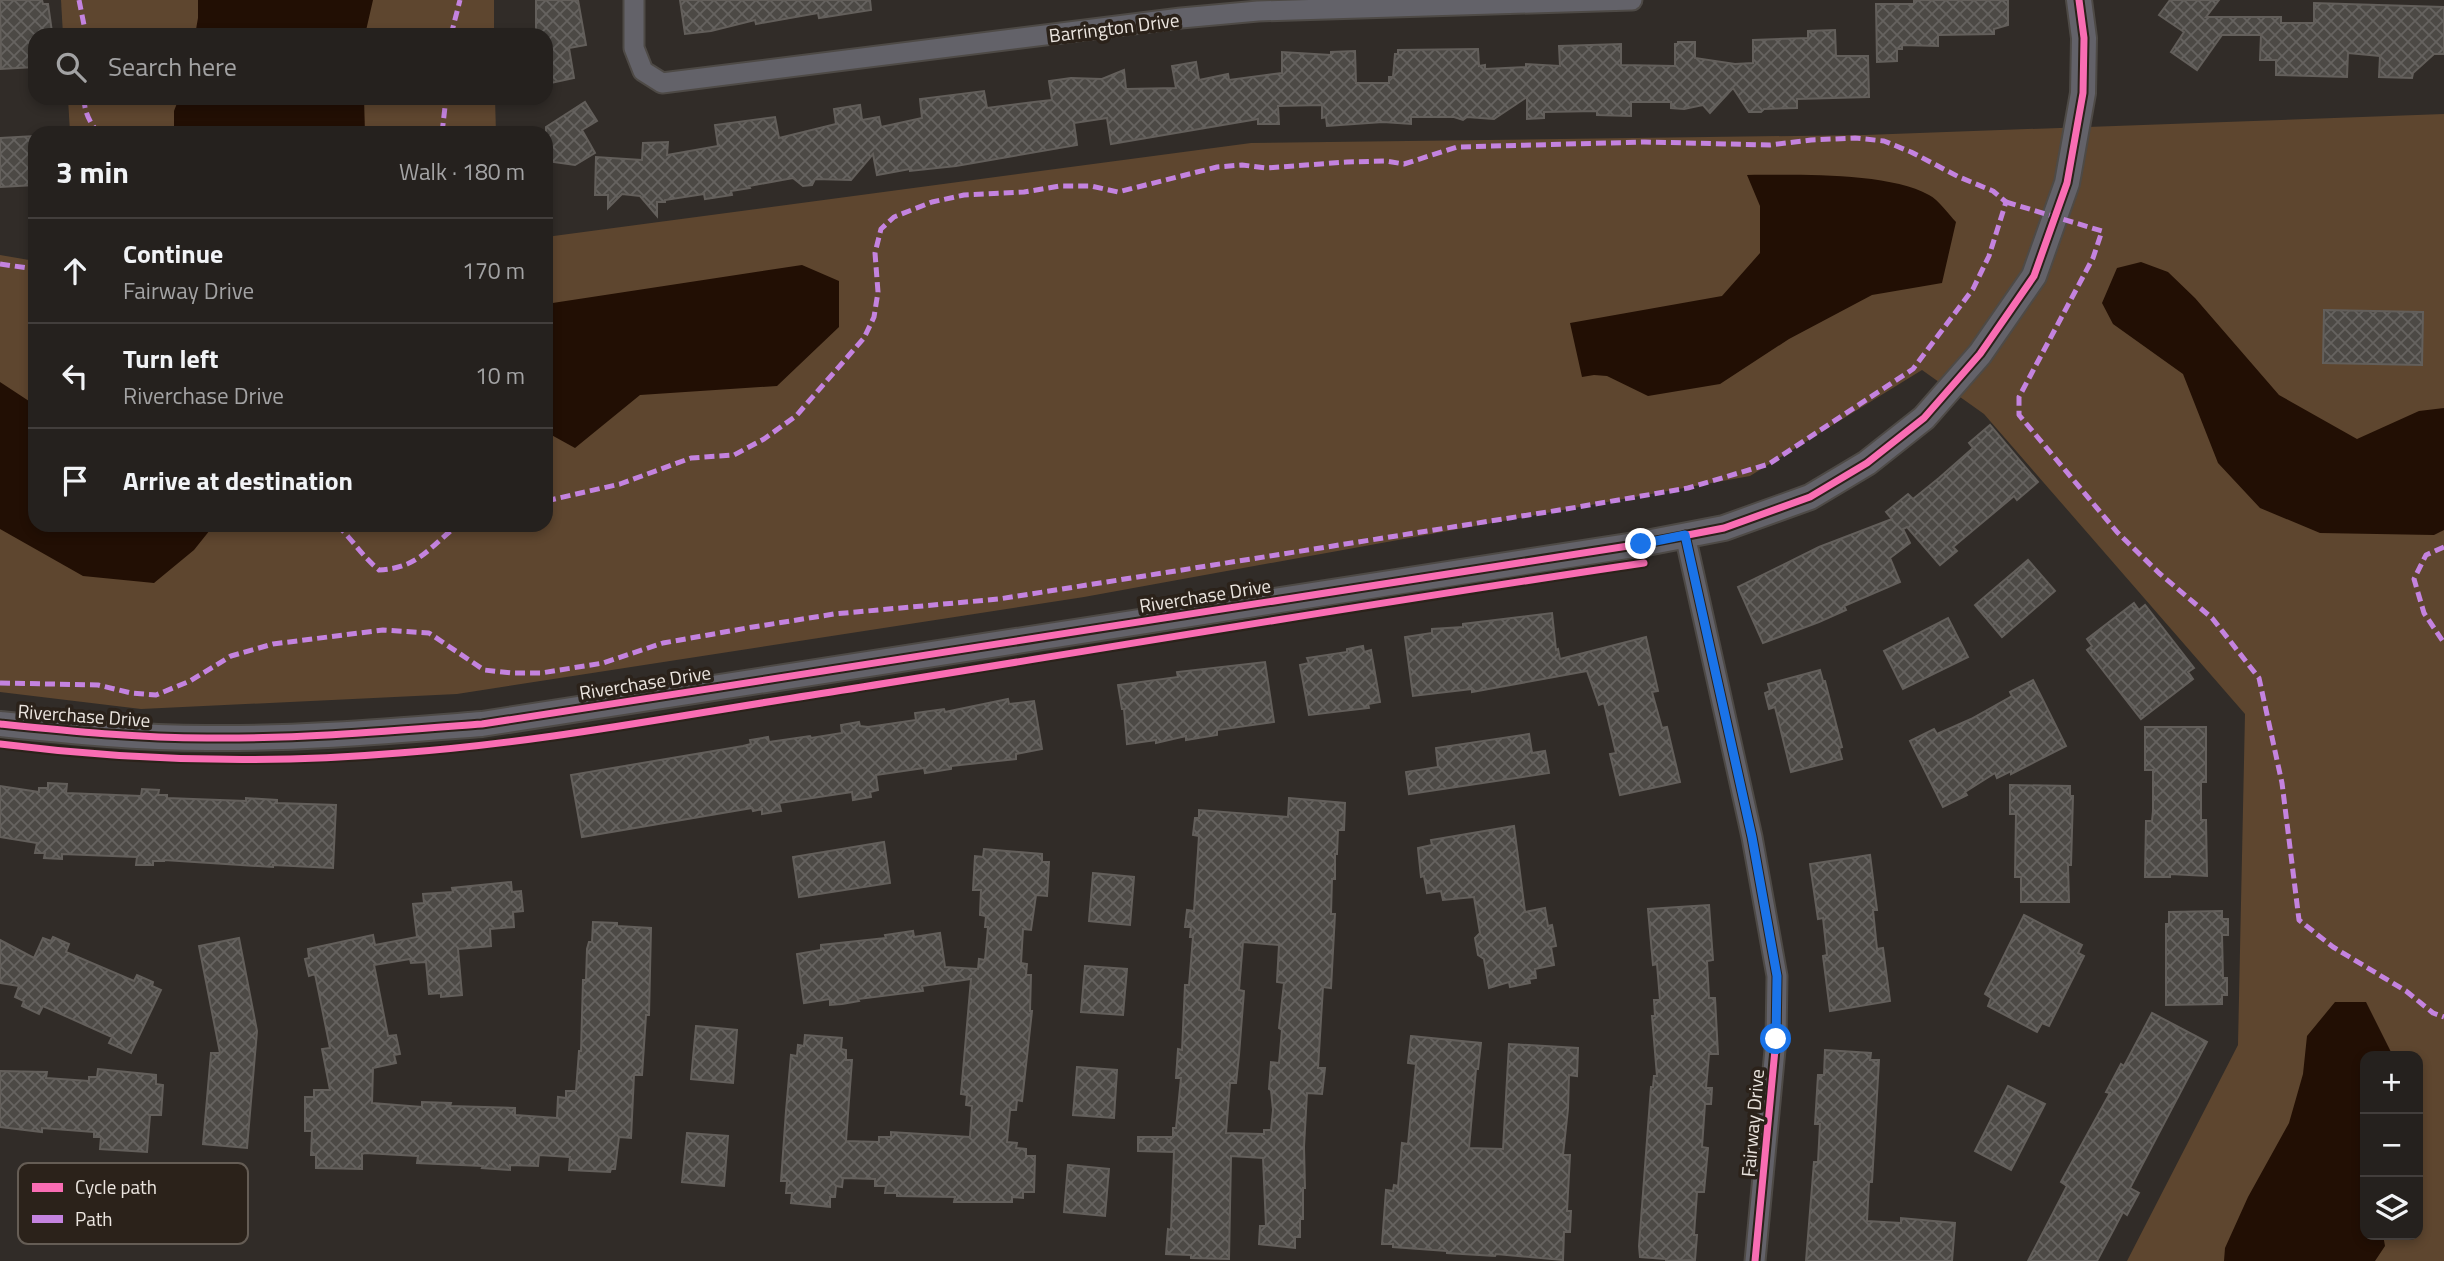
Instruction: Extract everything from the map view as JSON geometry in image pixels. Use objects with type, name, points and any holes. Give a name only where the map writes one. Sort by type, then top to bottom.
[{"type":"street","name":"Barrington Drive","points":[[634,0],[634,48],[643,71],[662,83],[1167,20],[1258,12],[1632,0]]},
{"type":"street","name":"Riverchase Drive","points":[[0,724],[92,734],[207,738],[387,732],[482,724],[1724,528],[1811,497],[1857,469],[1924,418],[1980,354],[2034,276],[2067,183],[2083,93],[2084,38],[2079,0]]},
{"type":"street","name":"Fairway Drive","points":[[1685,535],[1752,837],[1777,976],[1776,1039],[1755,1261]]},
{"type":"shaded area","points":[[61,0],[494,0],[494,28],[63,28]]},
{"type":"shaded area","points":[[198,0],[373,0],[367,28],[196,28]]},
{"type":"shaded area","points":[[68,105],[495,105],[496,126],[70,126]]},
{"type":"shaded area","points":[[176,105],[364,105],[365,126],[174,126]]},
{"type":"shaded area","points":[[2444,114],[2444,1261],[2127,1261],[2238,1045],[2245,714],[1984,414],[1922,370],[1750,476],[1084,597],[457,694],[141,709],[0,692],[0,255],[28,260],[28,532],[553,532],[553,236],[1251,143],[1865,135]]},
{"type":"shaded area","points":[[1747,175],[1841,176],[1890,182],[1933,197],[1956,222],[1942,283],[1872,295],[1789,339],[1720,384],[1648,396],[1607,376],[1582,377],[1570,323],[1722,296],[1760,253],[1760,206]]},
{"type":"shaded area","points":[[2141,262],[2168,272],[2195,298],[2279,395],[2357,439],[2419,411],[2444,408],[2444,530],[2434,535],[2320,533],[2260,508],[2218,463],[2183,374],[2113,324],[2102,303],[2117,268]]},
{"type":"shaded area","points":[[802,265],[839,281],[839,327],[777,386],[640,395],[575,448],[553,436],[553,303]]},
{"type":"shaded area","points":[[0,382],[28,400],[28,532],[208,532],[194,550],[154,583],[83,576],[0,529]]},
{"type":"shaded area","points":[[2335,1002],[2366,1002],[2390,1051],[2360,1051],[2360,1240],[2384,1240],[2385,1246],[2375,1261],[2224,1261],[2225,1248],[2248,1197],[2289,1123],[2303,1074],[2307,1036]]},
{"type":"building","points":[[0,0],[42,0],[43,4],[48,4],[51,28],[28,28],[28,67],[1,69]]},
{"type":"building","points":[[536,0],[578,0],[586,45],[569,48],[574,78],[553,82],[553,28],[536,28]]},
{"type":"building","points":[[680,0],[870,0],[871,10],[819,18],[818,13],[756,24],[755,20],[711,31],[685,34]]},
{"type":"building","points":[[1914,0],[2008,0],[2008,25],[1994,29],[1994,34],[1938,35],[1938,46],[1902,45],[1902,49],[1897,49],[1897,61],[1877,62],[1876,4],[1914,4]]},
{"type":"building","points":[[2170,0],[2219,0],[2206,17],[2281,17],[2281,23],[2314,23],[2314,3],[2444,7],[2444,54],[2434,54],[2413,73],[2412,78],[2379,77],[2380,56],[2348,53],[2347,77],[2276,75],[2276,60],[2260,60],[2261,35],[2222,35],[2197,70],[2171,52],[2184,32],[2159,15]]},
{"type":"building","points":[[1835,30],[1836,56],[1868,56],[1869,97],[1797,99],[1797,108],[1749,112],[1733,88],[1710,113],[1703,105],[1684,109],[1671,108],[1671,102],[1631,102],[1631,116],[1597,115],[1597,111],[1544,112],[1544,118],[1527,119],[1527,97],[1494,119],[1411,117],[1411,124],[1383,122],[1327,126],[1326,117],[1322,118],[1322,105],[1278,106],[1279,124],[1258,124],[1258,119],[1111,144],[1107,118],[1074,123],[1077,145],[956,166],[910,169],[877,175],[873,154],[851,180],[815,179],[812,185],[803,186],[793,178],[731,191],[732,195],[705,199],[704,194],[665,200],[657,202],[657,216],[640,196],[622,194],[608,208],[608,195],[595,195],[596,157],[642,160],[643,143],[668,142],[667,155],[718,146],[715,125],[775,117],[779,138],[836,124],[834,109],[860,105],[862,120],[879,117],[881,127],[922,118],[920,99],[984,91],[987,108],[1052,100],[1049,81],[1071,78],[1102,79],[1124,70],[1126,89],[1176,88],[1172,66],[1196,62],[1199,80],[1228,74],[1229,80],[1282,73],[1282,52],[1331,55],[1331,52],[1355,51],[1356,83],[1389,83],[1389,77],[1393,77],[1395,54],[1398,54],[1398,50],[1478,49],[1479,66],[1485,65],[1485,69],[1526,67],[1526,64],[1560,66],[1559,46],[1621,44],[1621,65],[1675,66],[1675,44],[1695,42],[1695,58],[1735,64],[1753,63],[1753,40],[1808,38],[1808,31]]},
{"type":"building","points":[[585,102],[597,121],[582,130],[595,153],[575,165],[553,162],[553,126],[548,126]]},
{"type":"building","points":[[28,136],[28,185],[0,187],[0,138]]},
{"type":"building","points":[[2324,310],[2423,312],[2422,365],[2323,363]]},
{"type":"building","points":[[1990,425],[2038,482],[2017,500],[2014,496],[1953,547],[1957,551],[1940,565],[1907,527],[1903,529],[1910,543],[1890,558],[1900,582],[1844,606],[1846,610],[1763,643],[1738,587],[1819,547],[1892,519],[1886,512],[1908,494],[1913,499],[1939,478],[1973,448],[1969,443]]},
{"type":"building","points":[[2028,560],[2055,591],[2002,637],[1975,605]]},
{"type":"building","points":[[2134,603],[2139,610],[2145,605],[2194,668],[2188,672],[2193,679],[2141,719],[2087,650],[2092,646],[2087,639]]},
{"type":"building","points":[[1552,613],[1556,650],[1558,649],[1560,659],[1646,637],[1658,691],[1652,692],[1662,728],[1667,727],[1680,782],[1620,795],[1610,754],[1616,753],[1604,703],[1599,705],[1587,671],[1472,692],[1472,689],[1413,696],[1405,637],[1432,633],[1432,629],[1463,627],[1463,624]]},
{"type":"building","points":[[1948,618],[1968,657],[1903,689],[1884,651]]},
{"type":"building","points":[[1363,646],[1364,652],[1371,650],[1380,702],[1368,704],[1369,708],[1309,715],[1300,665],[1309,663],[1307,658],[1347,652],[1347,649]]},
{"type":"building","points":[[1265,662],[1274,722],[1217,730],[1217,735],[1186,740],[1186,736],[1156,743],[1156,740],[1127,744],[1124,709],[1118,685],[1178,677],[1177,672]]},
{"type":"building","points":[[1820,670],[1842,747],[1839,748],[1842,759],[1791,772],[1775,707],[1769,709],[1765,693],[1770,691],[1768,684]]},
{"type":"building","points":[[2033,680],[2066,746],[2011,774],[2011,771],[1997,778],[1995,773],[1965,792],[1967,795],[1943,807],[1910,741],[1934,729],[1937,734],[1971,719],[2012,696],[2010,692]]},
{"type":"building","points":[[1008,699],[1009,704],[1034,701],[1042,749],[1016,754],[1016,759],[951,766],[951,769],[925,773],[924,768],[876,775],[878,790],[870,792],[871,797],[853,800],[852,792],[779,803],[781,811],[762,814],[762,809],[753,811],[752,808],[582,837],[571,775],[743,746],[751,744],[750,740],[768,737],[769,742],[842,733],[841,725],[859,722],[860,726],[868,727],[916,720],[915,713],[944,709],[945,712]]},
{"type":"building","points":[[2145,727],[2206,727],[2206,782],[2201,782],[2201,820],[2206,820],[2207,876],[2170,874],[2170,877],[2145,877],[2146,821],[2152,821],[2153,770],[2145,770]]},
{"type":"building","points":[[1529,734],[1532,753],[1545,751],[1549,773],[1409,794],[1406,772],[1438,767],[1436,748]]},
{"type":"building","points":[[48,783],[67,784],[66,793],[141,796],[142,789],[159,790],[158,795],[167,795],[167,798],[246,801],[246,798],[277,800],[277,803],[336,805],[333,868],[164,860],[153,861],[153,865],[136,865],[137,857],[62,854],[62,859],[44,858],[45,853],[35,853],[37,843],[0,837],[0,786],[39,792],[39,788],[48,788]]},
{"type":"building","points":[[2010,785],[2070,786],[2070,796],[2073,796],[2071,865],[2068,865],[2069,902],[2021,902],[2021,877],[2015,877],[2016,814],[2010,814]]},
{"type":"building","points":[[1289,798],[1345,803],[1344,830],[1338,830],[1335,879],[1332,879],[1331,914],[1335,914],[1331,988],[1323,987],[1318,1068],[1325,1068],[1322,1094],[1307,1093],[1305,1188],[1300,1237],[1295,1237],[1295,1248],[1259,1244],[1260,1226],[1266,1226],[1263,1158],[1231,1156],[1229,1259],[1166,1254],[1168,1229],[1171,1230],[1174,1152],[1138,1151],[1138,1137],[1173,1137],[1173,1128],[1176,1128],[1181,1078],[1176,1078],[1178,1049],[1182,1050],[1185,985],[1189,985],[1193,937],[1190,937],[1191,927],[1185,927],[1187,910],[1194,911],[1199,836],[1193,835],[1195,818],[1199,818],[1199,810],[1288,817]],"holes":[[[1243,942],[1279,945],[1277,982],[1284,983],[1279,1028],[1282,1030],[1279,1063],[1271,1062],[1271,1130],[1264,1130],[1264,1134],[1226,1133],[1230,1083],[1236,1083],[1239,1055],[1244,991],[1239,990]]]},
{"type":"building","points":[[1514,826],[1525,912],[1545,908],[1548,926],[1552,925],[1556,946],[1551,947],[1554,965],[1535,969],[1536,978],[1529,979],[1530,983],[1510,987],[1509,982],[1489,988],[1484,959],[1478,955],[1475,938],[1480,933],[1474,897],[1443,900],[1441,891],[1427,893],[1424,876],[1421,877],[1418,848],[1432,845],[1431,840]]},
{"type":"building","points":[[884,842],[890,883],[799,897],[793,857]]},
{"type":"building","points":[[984,849],[1042,854],[1042,862],[1049,862],[1047,896],[1036,895],[1031,930],[1023,929],[1021,963],[1027,964],[1026,975],[1031,975],[1032,1011],[1022,1101],[1017,1100],[1016,1110],[1010,1110],[1007,1142],[1017,1143],[1016,1148],[1026,1149],[1026,1156],[1035,1156],[1034,1192],[1023,1192],[1023,1198],[1012,1197],[1012,1202],[954,1202],[955,1197],[897,1196],[897,1193],[885,1193],[886,1186],[875,1186],[875,1179],[843,1178],[842,1187],[836,1186],[835,1197],[830,1197],[830,1207],[791,1203],[792,1193],[786,1193],[787,1181],[781,1181],[786,1111],[791,1055],[797,1056],[798,1045],[804,1046],[805,1035],[842,1038],[841,1049],[846,1050],[846,1060],[852,1060],[846,1141],[879,1142],[879,1137],[891,1137],[891,1132],[970,1137],[972,1106],[966,1105],[967,1095],[961,1094],[971,979],[922,986],[923,991],[858,999],[859,1001],[842,1004],[830,1005],[830,999],[804,1003],[797,954],[821,950],[821,945],[886,938],[885,935],[913,931],[914,937],[940,933],[945,967],[978,969],[979,959],[985,960],[988,927],[985,927],[986,916],[980,915],[981,890],[973,890],[975,856],[983,857]]},
{"type":"building","points":[[1870,855],[1877,910],[1873,910],[1877,949],[1883,948],[1890,1001],[1830,1011],[1823,956],[1827,955],[1823,918],[1818,919],[1810,864]]},
{"type":"building","points":[[1093,873],[1134,877],[1130,925],[1089,921]]},
{"type":"building","points":[[511,882],[512,892],[521,891],[523,911],[513,912],[514,927],[490,929],[491,946],[458,949],[462,995],[441,997],[441,993],[429,994],[426,962],[411,963],[410,959],[374,965],[388,1036],[396,1035],[400,1054],[394,1055],[396,1063],[373,1068],[372,1103],[422,1107],[422,1102],[451,1103],[450,1106],[515,1108],[515,1115],[557,1118],[558,1097],[566,1098],[566,1091],[576,1091],[581,1051],[583,980],[586,980],[587,949],[589,942],[592,942],[593,922],[651,928],[649,1015],[646,1015],[642,1075],[634,1075],[631,1138],[619,1137],[615,1169],[610,1172],[569,1170],[570,1157],[539,1155],[538,1166],[510,1165],[510,1170],[417,1163],[418,1156],[365,1153],[362,1154],[362,1169],[316,1168],[316,1155],[311,1155],[312,1131],[305,1131],[305,1097],[314,1097],[314,1090],[330,1090],[322,1049],[330,1048],[315,974],[309,976],[305,959],[309,958],[308,949],[373,935],[375,945],[417,937],[413,904],[424,903],[423,894]]},
{"type":"building","points":[[1709,905],[1713,960],[1707,961],[1709,998],[1715,998],[1718,1054],[1709,1054],[1706,1088],[1712,1088],[1711,1104],[1705,1104],[1702,1147],[1708,1148],[1704,1192],[1697,1192],[1695,1260],[1666,1261],[1640,1257],[1651,1087],[1654,1076],[1657,1076],[1652,1016],[1655,1016],[1654,1000],[1660,1000],[1657,964],[1653,965],[1648,909]]},
{"type":"building","points":[[2222,911],[2222,919],[2228,919],[2228,935],[2222,935],[2223,978],[2227,978],[2227,995],[2222,995],[2222,1004],[2166,1005],[2166,924],[2169,924],[2169,912]]},
{"type":"building","points":[[2024,915],[2082,945],[2078,953],[2084,956],[2049,1026],[2042,1023],[2037,1032],[1988,1006],[1991,998],[1985,994]]},
{"type":"building","points":[[53,937],[69,944],[66,952],[134,981],[137,975],[153,982],[152,986],[161,990],[131,1053],[109,1043],[112,1037],[43,1006],[39,1014],[22,1006],[24,1001],[15,997],[19,986],[0,983],[0,940],[34,958],[43,938],[51,941]]},
{"type":"building","points":[[239,938],[257,1031],[247,1148],[203,1144],[211,1053],[220,1053],[199,946]]},
{"type":"building","points":[[1085,966],[1127,969],[1123,1015],[1081,1012]]},
{"type":"building","points":[[2152,1013],[2207,1042],[2130,1188],[2139,1193],[2127,1215],[2123,1212],[2097,1261],[2028,1261],[2067,1186],[2061,1182],[2110,1093],[2106,1092],[2121,1064],[2124,1066]]},
{"type":"building","points":[[696,1026],[737,1030],[733,1083],[691,1079]]},
{"type":"building","points":[[1411,1036],[1481,1043],[1469,1148],[1503,1149],[1509,1044],[1578,1048],[1577,1076],[1569,1075],[1563,1155],[1570,1155],[1567,1211],[1571,1211],[1570,1232],[1564,1232],[1563,1260],[1447,1253],[1382,1244],[1386,1190],[1393,1191],[1394,1185],[1398,1186],[1402,1143],[1408,1144],[1416,1064],[1408,1063]]},
{"type":"building","points":[[1825,1050],[1871,1053],[1870,1060],[1879,1060],[1867,1221],[1901,1223],[1901,1218],[1955,1223],[1952,1261],[1806,1261],[1814,1162],[1818,1162],[1820,1124],[1815,1124],[1818,1075],[1824,1075]]},
{"type":"building","points":[[1077,1067],[1117,1070],[1114,1118],[1073,1115]]},
{"type":"building","points":[[98,1069],[156,1075],[156,1084],[163,1085],[161,1115],[150,1115],[147,1152],[100,1149],[101,1137],[94,1137],[94,1132],[42,1128],[42,1132],[0,1127],[0,1071],[47,1072],[46,1078],[89,1081],[89,1077],[97,1077]]},
{"type":"building","points":[[2008,1086],[2045,1104],[2011,1170],[1975,1151]]},
{"type":"building","points":[[687,1133],[728,1136],[724,1186],[682,1182]]},
{"type":"building","points":[[1068,1165],[1109,1169],[1105,1216],[1064,1212]]},
{"type":"marked path","points":[[79,0],[85,28]]},
{"type":"marked path","points":[[453,28],[460,0]]},
{"type":"marked path","points":[[85,105],[93,126]]},
{"type":"marked path","points":[[443,126],[445,105]]},
{"type":"marked path","points":[[0,683],[98,685],[131,693],[156,695],[190,681],[231,656],[273,644],[383,630],[429,633],[484,670],[541,673],[603,663],[663,643],[747,628],[834,614],[999,599],[1688,488],[1769,464],[1913,369],[1973,289],[1989,256],[2006,202],[1993,191],[1911,152],[1884,141],[1855,138],[1770,145],[1645,142],[1457,147],[1404,164],[1386,161],[1267,168],[1242,165],[1217,167],[1118,192],[1091,186],[1060,186],[1024,192],[964,195],[932,202],[894,217],[881,229],[875,253],[878,292],[874,317],[864,338],[796,416],[764,439],[734,455],[691,458],[620,484],[553,499]]},
{"type":"marked path","points":[[2006,202],[2102,231],[2093,258],[2019,397],[2019,415],[2117,532],[2159,573],[2212,618],[2259,678],[2282,783],[2299,920],[2333,947],[2406,991],[2433,1013],[2444,1017]]},
{"type":"marked path","points":[[0,264],[28,268]]},
{"type":"marked path","points":[[344,532],[379,570],[414,561],[450,532]]},
{"type":"marked path","points":[[2444,547],[2426,555],[2414,579],[2424,613],[2444,643]]},
{"type":"cycle path","points":[[0,724],[181,738],[310,736],[482,724],[1641,544],[1724,528],[1810,497],[1867,463],[1924,418],[1980,354],[2034,276],[2067,183],[2083,93],[2084,38],[2079,0]]},
{"type":"cycle path","points":[[1685,535],[1752,837],[1777,976],[1776,1039],[1755,1261]]},
{"type":"cycle path","points":[[0,744],[149,757],[300,759],[503,743],[1644,563]]},
{"type":"route","points":[[1641,544],[1685,535],[1752,837],[1777,976],[1776,1039]]}]
